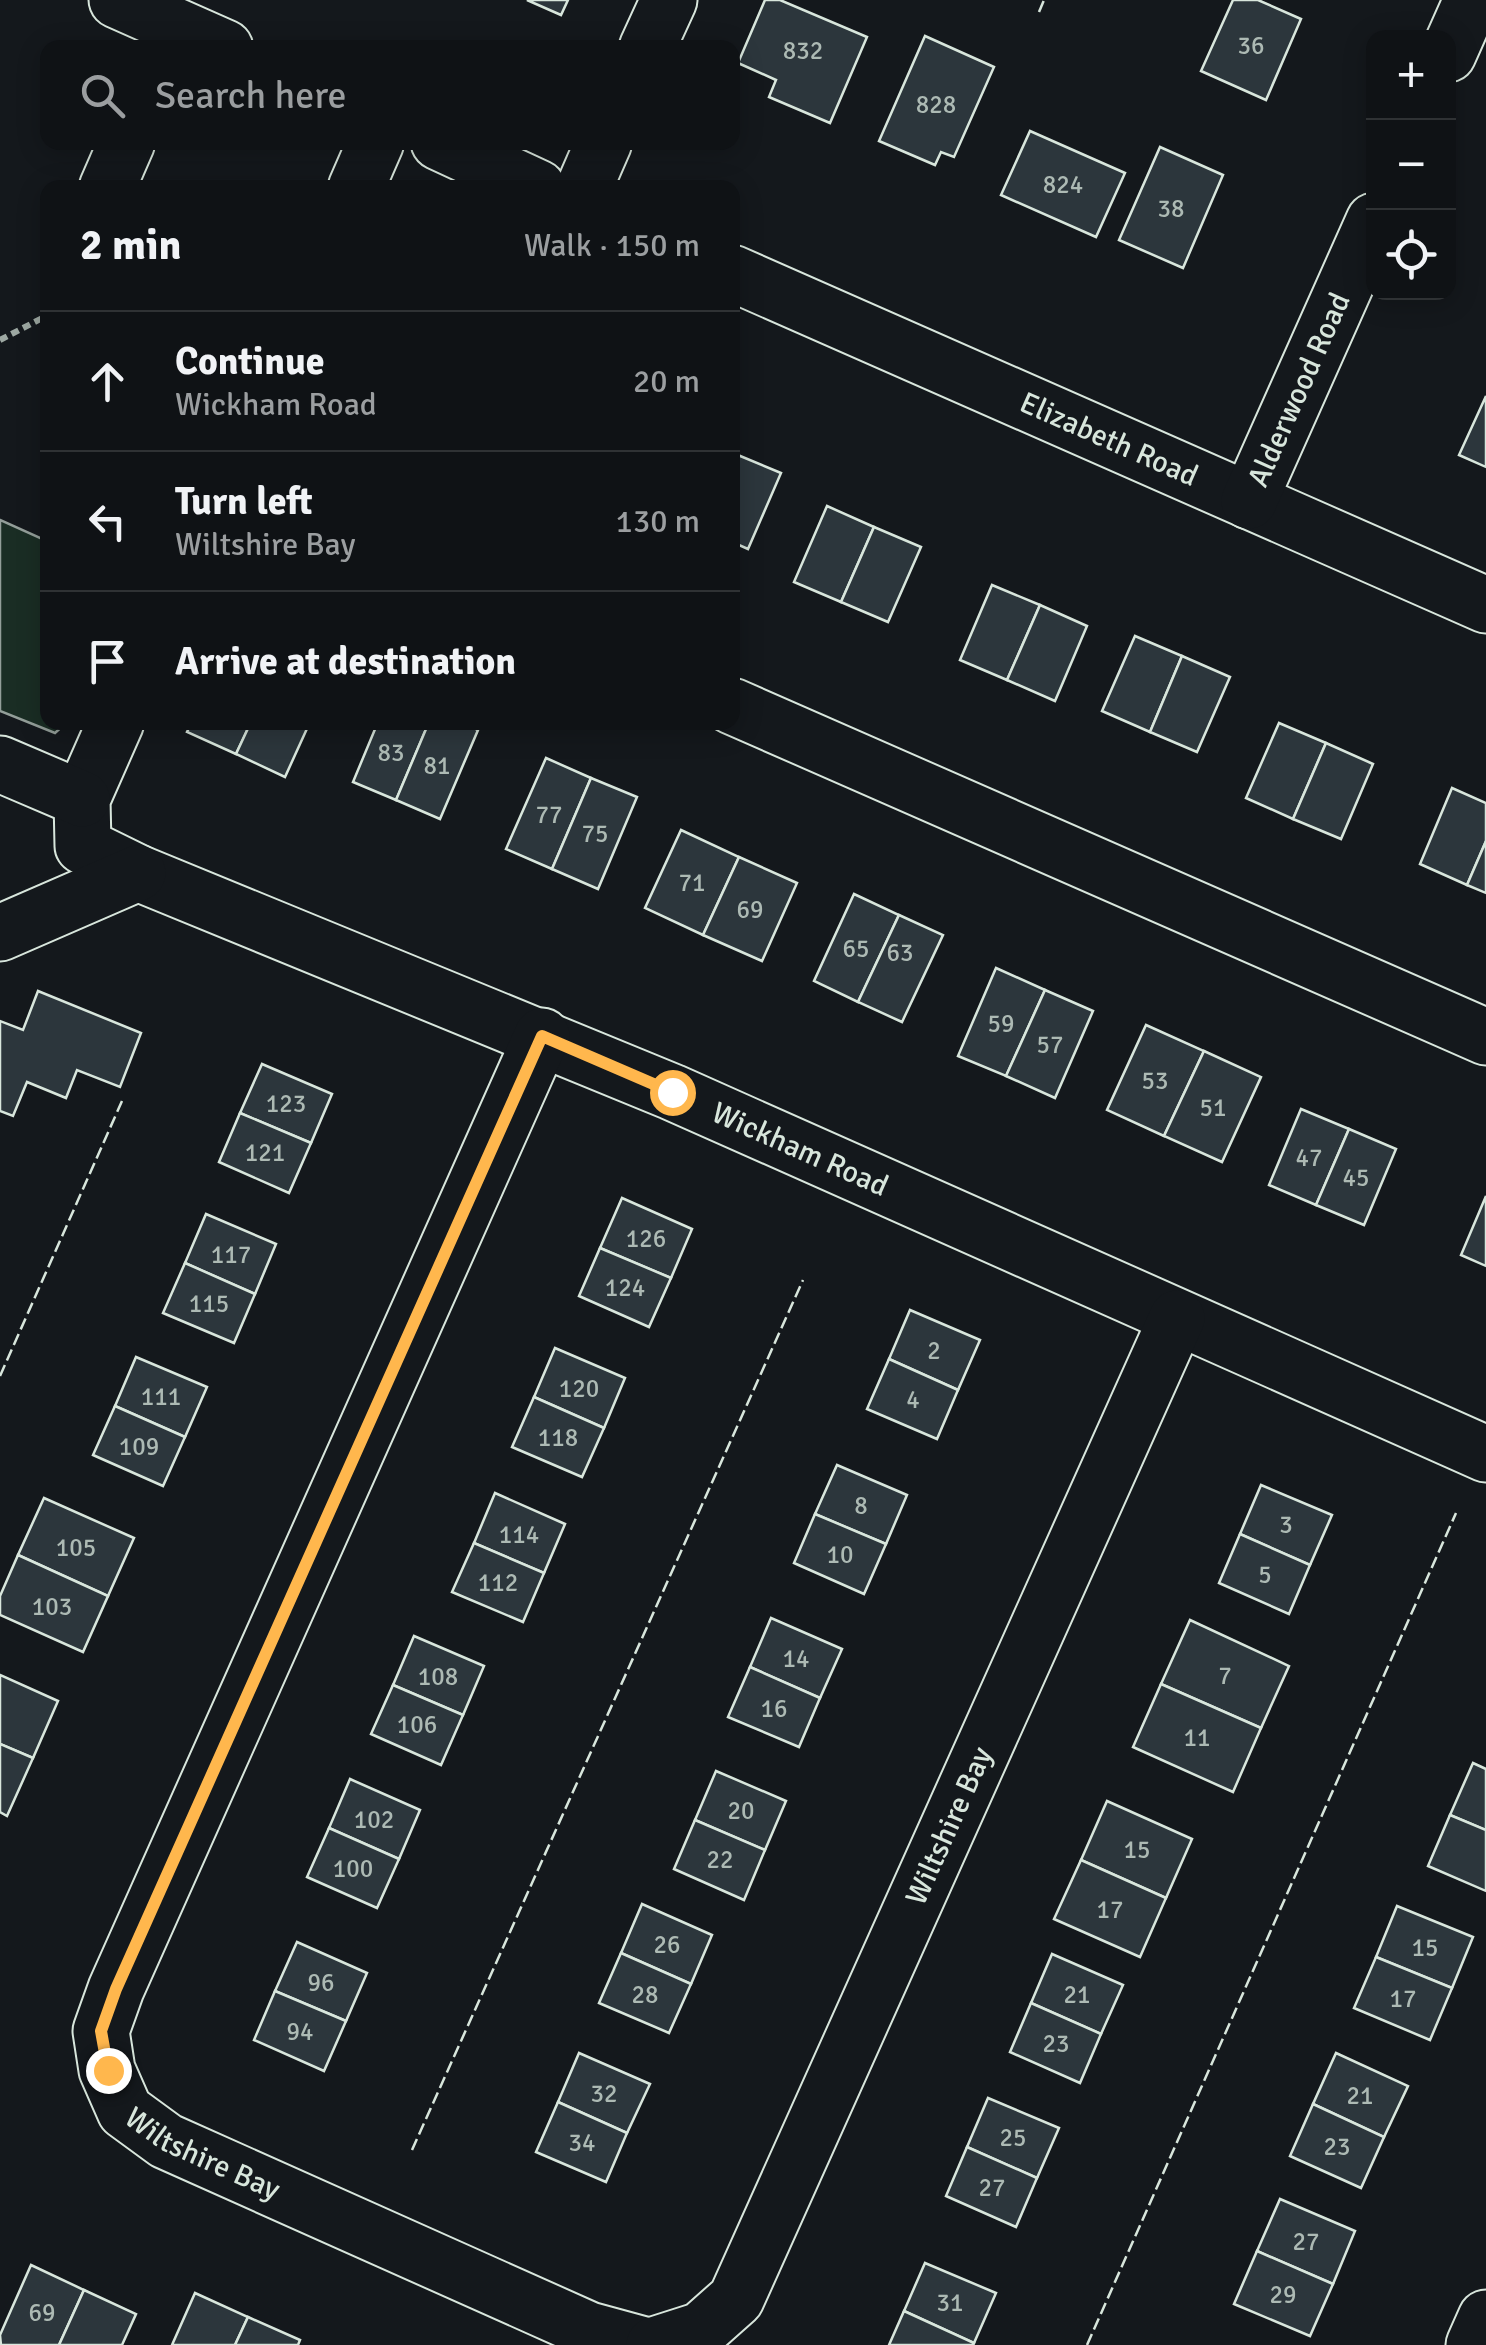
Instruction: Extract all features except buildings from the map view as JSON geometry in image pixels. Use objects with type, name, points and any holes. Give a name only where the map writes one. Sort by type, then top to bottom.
[{"type":"street","points":[[116,0],[189,40]]},
{"type":"street","points":[[650,40],[668,0]]},
{"type":"street","points":[[1456,36],[1472,0]]},
{"type":"street","points":[[110,180],[124,150]]},
{"type":"street","points":[[359,180],[373,150]]},
{"type":"street","points":[[456,150],[521,180]]},
{"type":"street","points":[[587,180],[601,150]]},
{"type":"street","name":"Alderwood Road","points":[[1249,500],[1366,239]]},
{"type":"street","name":"Elizabeth Road","points":[[740,277],[1486,604]]},
{"type":"street","points":[[740,710],[1486,1037]]},
{"type":"street","points":[[0,764],[82,800],[113,730]]},
{"type":"street","name":"Wickham Road","points":[[82,800],[83,846],[138,873],[542,1036],[1486,1454]]},
{"type":"street","points":[[0,934],[138,873]]},
{"type":"street","name":"Wiltshire Bay","points":[[542,1036],[116,1989],[101,2031],[108,2070],[126,2111],[166,2141],[589,2330],[644,2345]]},
{"type":"street","name":"Wiltshire Bay","points":[[654,2345],[701,2330],[736,2299],[1178,1318]]},
{"type":"street","points":[[1474,2345],[1486,2318]]},
{"type":"path","points":[[0,340],[40,319]]},
{"type":"green space","points":[[0,520],[40,538],[40,727],[0,711]]},
{"type":"fence","points":[[1039,12],[1044,0]]},
{"type":"fence","points":[[0,1376],[122,1101]]},
{"type":"fence","points":[[412,2150],[803,1280]]},
{"type":"fence","points":[[1087,2345],[1456,1513]]},
{"type":"route","points":[[108,2070],[101,2031],[116,1989],[542,1036],[672,1092]]}]
